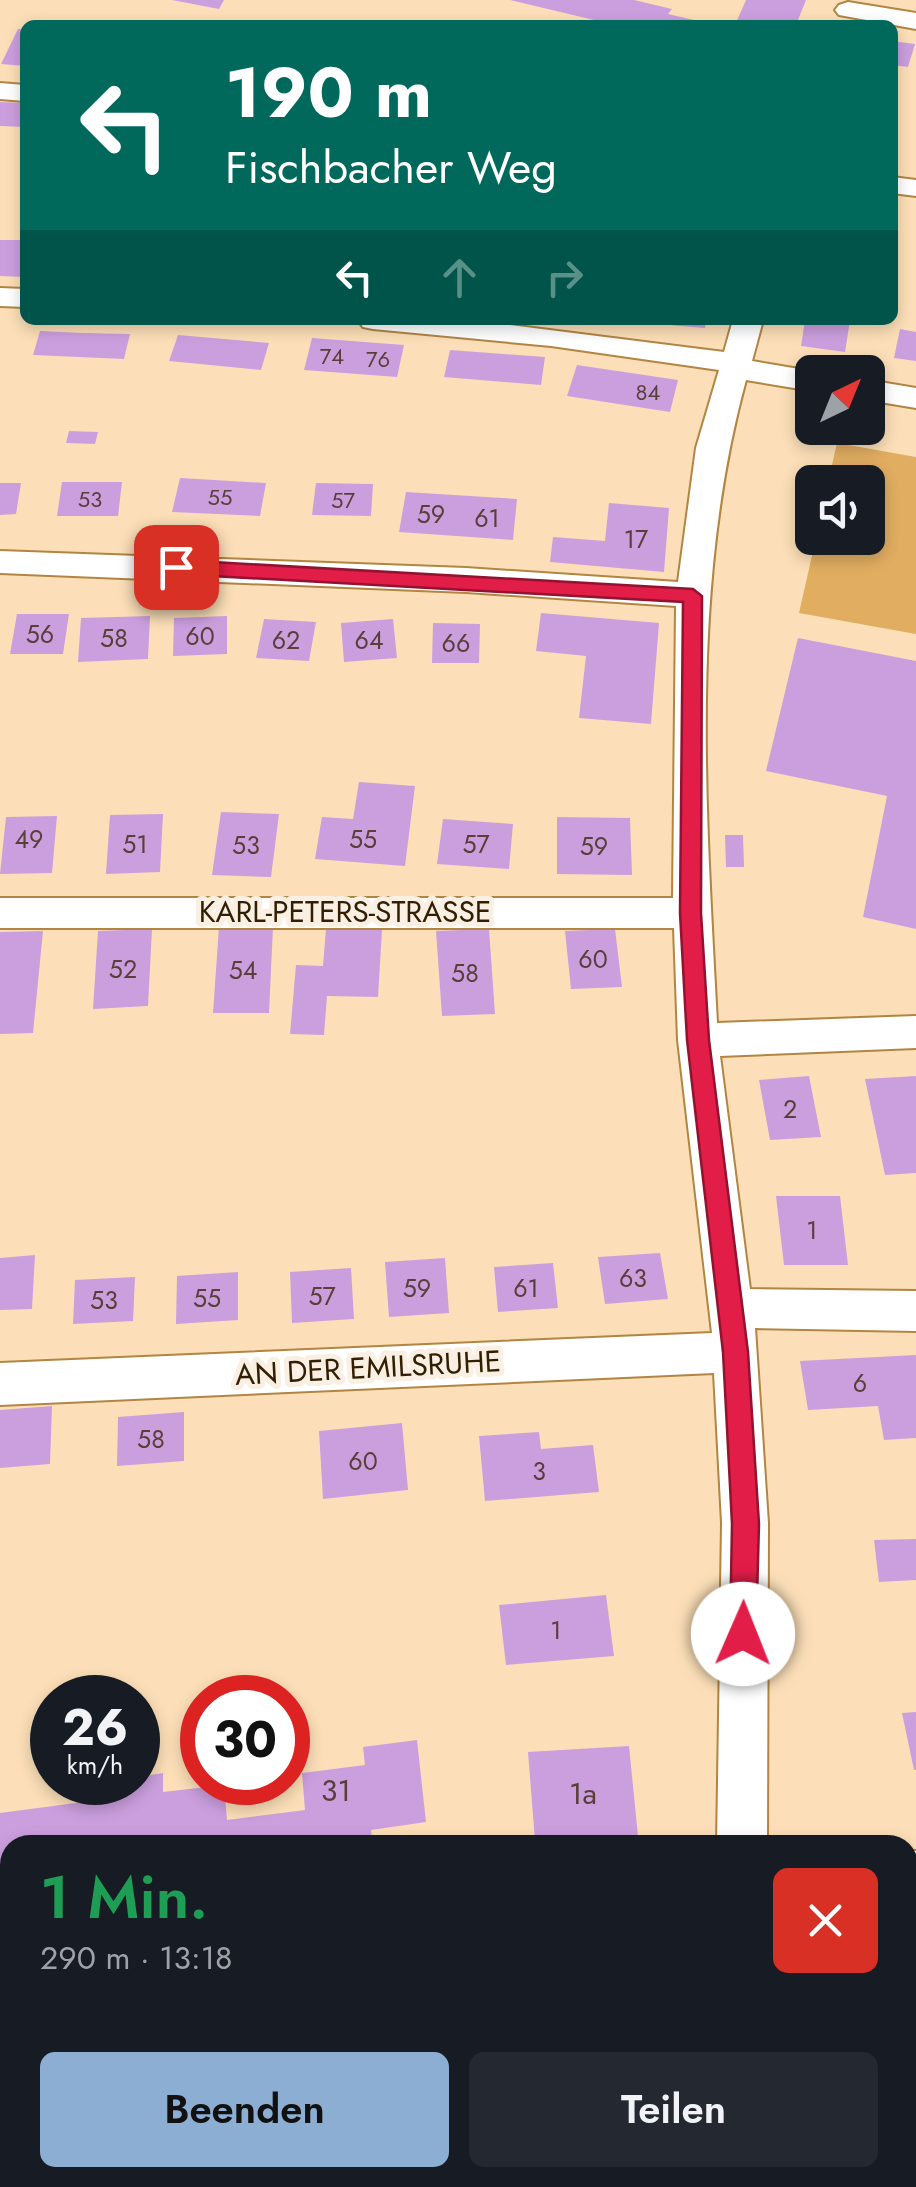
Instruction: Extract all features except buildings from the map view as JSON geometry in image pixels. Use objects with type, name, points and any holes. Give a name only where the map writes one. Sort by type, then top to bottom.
[{"type":"street","points":[[848,12],[916,21]]},
{"type":"street","points":[[426,325],[712,358],[758,373],[795,378]]},
{"type":"street","points":[[742,1835],[746,1524],[736,1352],[698,1040],[690,913],[693,596],[712,448],[746,325]]},
{"type":"street","points":[[885,393],[916,398]]},
{"type":"street","points":[[0,562],[466,580],[693,596]]},
{"type":"street","name":"KARL-PETERS-STRASSE","points":[[0,913],[690,913]]},
{"type":"street","points":[[698,1040],[916,1032]]},
{"type":"street","points":[[731,1308],[916,1311]]},
{"type":"street","name":"AN DER EMILSRUHE","points":[[0,1384],[736,1352]]},
{"type":"shaded area","points":[[837,445],[916,457],[916,634],[799,613],[812,555],[885,555],[885,465],[832,465]]},
{"type":"route","points":[[176,567],[466,580],[693,596],[690,913],[698,1040],[736,1352],[746,1524],[743,1634]]}]
